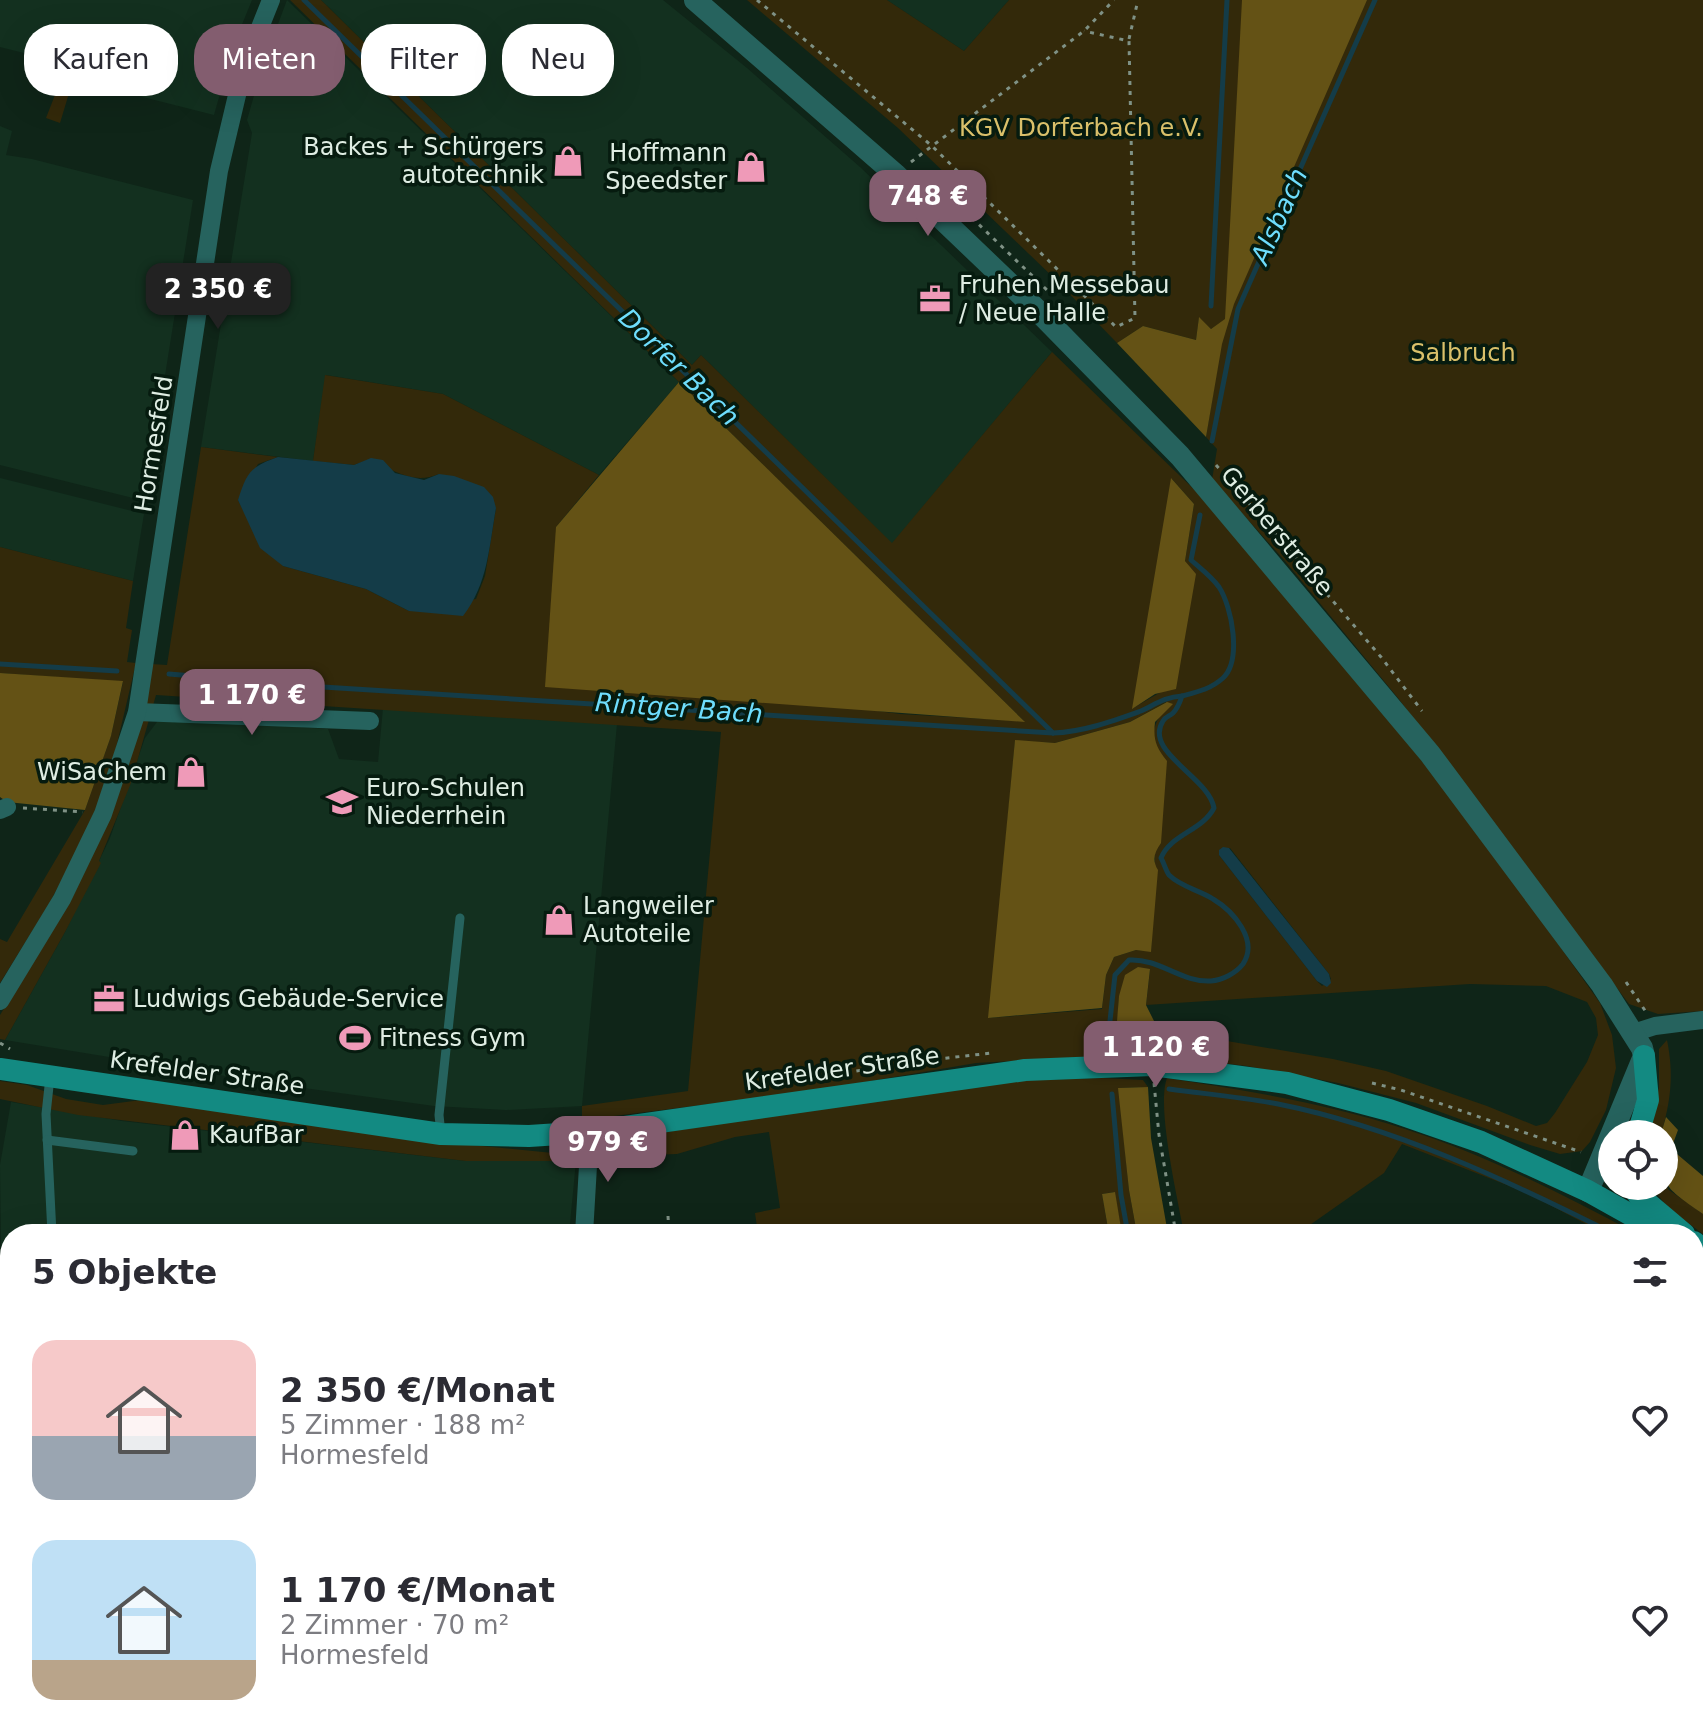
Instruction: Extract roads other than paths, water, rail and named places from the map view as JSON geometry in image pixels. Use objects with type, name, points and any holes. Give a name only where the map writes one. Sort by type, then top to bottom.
[{"type":"main road","points":[[1642,1120],[1648,1100],[1644,1056]]},
{"type":"main road","name":"Krefelder Straße","points":[[0,1069],[441,1134],[529,1136],[590,1132],[1025,1070],[1152,1065],[1287,1083],[1389,1110],[1481,1142],[1588,1191],[1647,1224]]},
{"type":"main road","points":[[1644,1200],[1672,1224]]},
{"type":"street","name":"Hormesfeld","points":[[0,1001],[62,899],[103,814],[138,706],[219,171],[243,70],[271,0]]},
{"type":"street","name":"Gerberstraße","points":[[695,0],[895,174],[1035,308],[1180,456],[1422,744],[1584,960],[1633,1033],[1644,1056]]},
{"type":"street","points":[[138,706],[370,721]]},
{"type":"street","points":[[1633,1033],[1655,1026],[1703,1020]]},
{"type":"street","points":[[1588,1191],[1644,1056]]},
{"type":"street","points":[[585,1224],[590,1132]]},
{"type":"lane","points":[[441,1134],[439,1115],[460,918]]},
{"type":"lane","points":[[50,1077],[46,1114],[51,1224]]},
{"type":"lane","points":[[47,1140],[133,1151]]},
{"type":"water","points":[[278,457],[354,465],[371,458],[383,460],[395,473],[424,480],[439,474],[454,476],[484,487],[493,497],[496,508],[483,578],[463,616],[409,611],[366,589],[283,566],[260,548],[238,500],[251,472]]},
{"type":"water","points":[[1223,847],[1229,848],[1329,974],[1331,983],[1327,987],[1317,981],[1219,855]]},
{"type":"waterway","name":"Dorfer Bach","points":[[304,0],[1053,733]]},
{"type":"waterway","points":[[1211,306],[1227,0]]},
{"type":"waterway","name":"Alsbach","points":[[1212,441],[1238,309],[1375,0]]},
{"type":"waterway","name":"Alsbach","points":[[1108,1039],[1115,975],[1129,960],[1140,960],[1200,981],[1211,981],[1233,973],[1247,955],[1246,936],[1236,919],[1213,899],[1174,879],[1161,858],[1172,843],[1202,822],[1214,808],[1201,786],[1169,754],[1159,732],[1163,721],[1174,711],[1182,696],[1209,687],[1223,678],[1229,670],[1234,647],[1224,596],[1213,580],[1191,560],[1200,515]]},
{"type":"waterway","name":"Rintger Bach","points":[[0,664],[117,671]]},
{"type":"waterway","name":"Rintger Bach","points":[[169,674],[323,687],[1053,733],[1098,725],[1182,696]]},
{"type":"waterway","points":[[1169,1089],[1278,1104],[1365,1127],[1450,1158],[1593,1224]]},
{"type":"waterway","name":"Alsbach","points":[[1112,1094],[1126,1224]]},
{"type":"place","name":"Backes + Schürgers autotechnik","points":[[568,161]]},
{"type":"place","name":"Hoffmann Speedster","points":[[751,167]]},
{"type":"place","name":"Fruhen Messebau / Neue Halle","points":[[935,299]]},
{"type":"place","name":"WiSaChem","points":[[191,772]]},
{"type":"place","name":"Euro-Schulen Niederrhein","points":[[342,802]]},
{"type":"place","name":"Langweiler Autoteile","points":[[559,920]]},
{"type":"place","name":"Ludwigs Gebäude-Service","points":[[109,999]]},
{"type":"place","name":"Fitness Gym","points":[[355,1038]]},
{"type":"place","name":"KaufBar","points":[[185,1135]]},
{"type":"park label","name":"KGV Dorferbach e.V.","points":[[1081,128]]},
{"type":"park label","name":"Salbruch","points":[[1463,353]]}]
